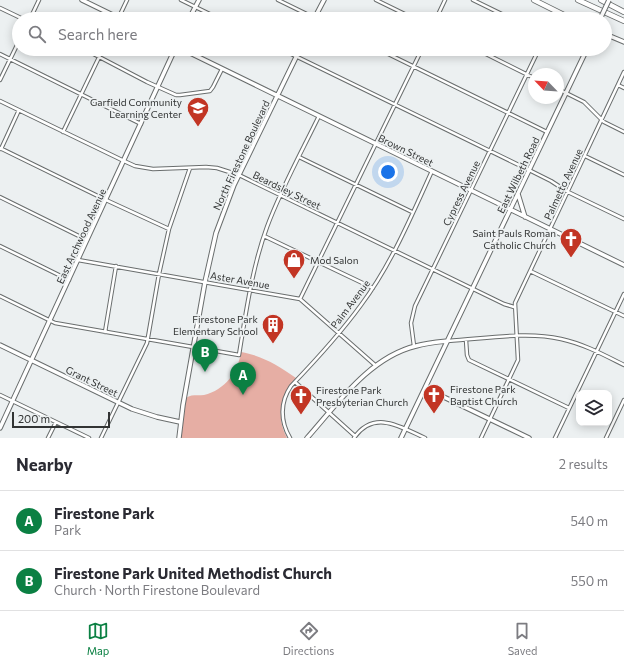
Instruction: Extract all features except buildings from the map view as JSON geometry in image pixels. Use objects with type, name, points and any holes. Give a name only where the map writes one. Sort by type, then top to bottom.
[{"type":"highway","points":[[534,0],[558,12]]},
{"type":"highway","points":[[578,0],[604,12]]},
{"type":"highway","points":[[600,0],[624,12]]},
{"type":"highway","points":[[612,16],[624,21]]},
{"type":"main road","points":[[82,0],[105,12]]},
{"type":"main road","points":[[192,12],[199,0]]},
{"type":"main road","points":[[318,12],[324,0]]},
{"type":"main road","points":[[604,12],[609,0]]},
{"type":"main road","points":[[612,37],[624,42]]},
{"type":"main road","name":"East Archwood Avenue","points":[[0,428],[172,56]]},
{"type":"main road","name":"Brown Street","points":[[196,56],[624,265]]},
{"type":"main road","name":"North Firestone Boulevard","points":[[179,438],[180,422],[208,262],[220,223],[239,175],[296,56]]},
{"type":"main road","name":"East Wilbeth Road","points":[[401,438],[584,56]]},
{"type":"main road","points":[[518,194],[525,216]]},
{"type":"main road","points":[[307,438],[359,380],[375,365],[394,354],[414,346],[447,341]]},
{"type":"main road","name":"Grant Street","points":[[0,345],[118,402],[147,414],[180,422]]},
{"type":"main road","points":[[425,388],[529,438]]},
{"type":"street","points":[[33,12],[39,0]]},
{"type":"street","points":[[122,12],[127,0]]},
{"type":"street","points":[[181,0],[205,12]]},
{"type":"street","points":[[278,0],[301,12]]},
{"type":"street","points":[[376,0],[401,12]]},
{"type":"street","points":[[439,12],[445,0]]},
{"type":"street","points":[[473,0],[498,12]]},
{"type":"street","points":[[0,8],[12,14]]},
{"type":"street","points":[[0,54],[141,124]]},
{"type":"street","points":[[0,80],[12,55]]},
{"type":"street","points":[[296,56],[529,170],[568,192],[624,219]]},
{"type":"street","points":[[393,56],[547,132]]},
{"type":"street","points":[[375,365],[300,299],[419,56]]},
{"type":"street","points":[[490,56],[527,74]]},
{"type":"street","name":"Cypress Avenue","points":[[414,346],[411,329],[412,313],[536,56]]},
{"type":"street","points":[[63,132],[100,57],[176,95],[210,91],[222,69]]},
{"type":"street","name":"Palmetto Avenue","points":[[481,438],[518,360],[514,307],[515,303],[624,72]]},
{"type":"street","points":[[618,85],[624,88]]},
{"type":"street","points":[[566,93],[584,102],[602,119],[624,132]]},
{"type":"street","name":"Beardsley Street","points":[[0,101],[135,166],[153,169],[206,167],[217,168],[239,175],[394,251],[514,307]]},
{"type":"street","points":[[19,110],[0,148],[169,229]]},
{"type":"street","points":[[0,296],[55,324],[239,355],[256,260],[264,236],[280,196],[319,116]]},
{"type":"street","points":[[585,156],[624,175]]},
{"type":"street","points":[[300,157],[412,212]]},
{"type":"street","points":[[101,438],[147,339],[169,229],[190,168]]},
{"type":"street","name":"Palm Avenue","points":[[290,438],[284,426],[282,411],[287,393],[361,305],[394,251],[432,171]]},
{"type":"street","points":[[0,197],[87,240]]},
{"type":"street","points":[[264,236],[372,288]]},
{"type":"street","points":[[0,246],[69,280]]},
{"type":"street","name":"Aster Avenue","points":[[78,260],[300,299]]},
{"type":"street","points":[[105,332],[116,266]]},
{"type":"street","points":[[530,271],[624,316]]},
{"type":"street","points":[[555,438],[624,294]]},
{"type":"street","points":[[447,341],[517,336],[557,338],[577,343],[597,351],[624,365]]},
{"type":"street","points":[[466,340],[468,358],[569,408]]},
{"type":"street","points":[[295,382],[354,437],[366,427],[374,423],[390,422],[425,438]]},
{"type":"street","points":[[0,395],[89,438]]},
{"type":"street","points":[[606,438],[624,400]]},
{"type":"street","points":[[48,438],[56,422]]},
{"type":"shaded area","points":[[241,352],[270,362],[296,378],[286,392],[281,407],[282,423],[287,438],[181,438],[186,398],[211,393],[224,384],[234,373]]},
{"type":"place","name":"Garfield Community Learning Center","points":[[198,128]]},
{"type":"place","name":"Saint Pauls Roman Catholic Church","points":[[571,258]]},
{"type":"place","name":"Mod Salon","points":[[294,280]]},
{"type":"place","name":"Firestone Park Elementary School","points":[[273,344]]},
{"type":"place","name":"Firestone Park United Methodist Church","points":[[205,372]]},
{"type":"place","name":"Firestone Park","points":[[243,395]]},
{"type":"place","name":"Firestone Park Baptist Church","points":[[434,414]]},
{"type":"place","name":"Firestone Park Presbyterian Church","points":[[301,416]]}]
